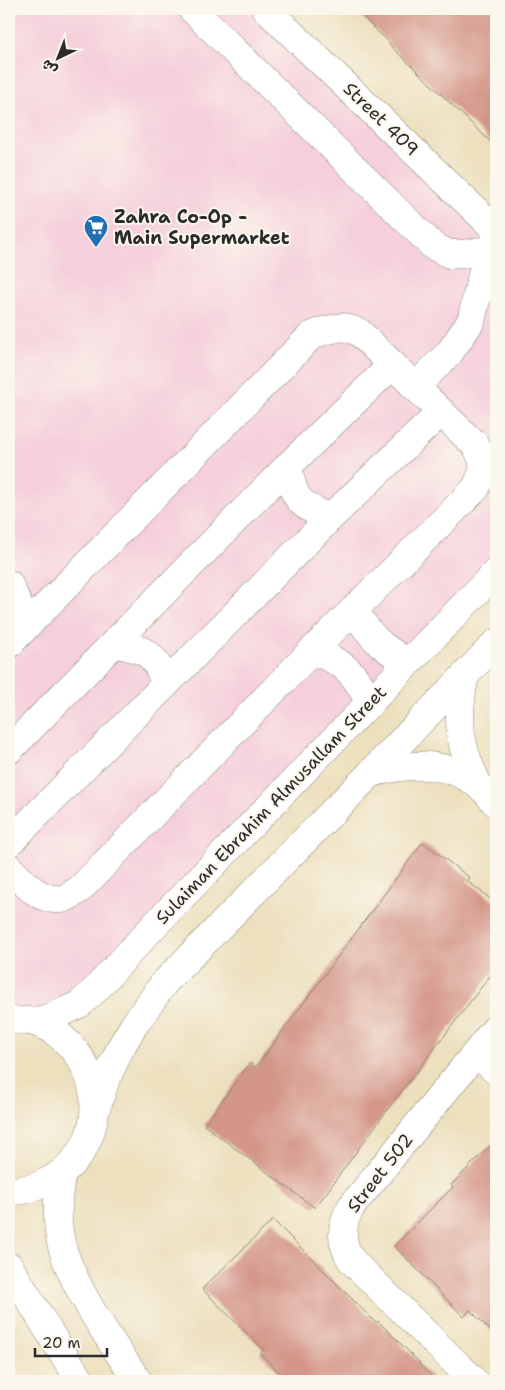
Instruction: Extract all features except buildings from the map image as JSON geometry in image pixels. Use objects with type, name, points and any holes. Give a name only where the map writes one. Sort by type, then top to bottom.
[{"type":"street","points":[[192,9],[433,246],[449,254],[463,254],[494,241]]},
{"type":"street","name":"Street 409","points":[[266,9],[494,241]]},
{"type":"street","points":[[415,386],[450,352],[471,321],[494,241]]},
{"type":"street","points":[[12,876],[46,898],[64,899],[80,889],[312,651],[476,488],[482,474],[483,460],[476,446],[359,332],[343,327],[324,331],[311,336],[16,637]]},
{"type":"street","points":[[9,750],[288,466],[392,365]]},
{"type":"street","points":[[9,843],[330,518],[441,412]]},
{"type":"street","points":[[288,466],[291,488],[299,501],[308,508],[330,518]]},
{"type":"street","name":"Sulaiman Ebrahim Almusallam Street","points":[[21,1021],[55,1016],[80,1004],[95,990],[149,931],[496,572]]},
{"type":"street","points":[[9,584],[19,607],[16,637]]},
{"type":"street","points":[[354,610],[376,641],[392,653],[409,662]]},
{"type":"street","points":[[114,643],[149,653],[161,669],[165,685]]},
{"type":"street","points":[[9,1191],[41,1186],[62,1173],[79,1156],[90,1135],[95,1112],[106,1079],[121,1047],[164,983],[371,774],[496,643]]},
{"type":"street","points":[[312,651],[328,656],[342,664],[364,688],[370,704]]},
{"type":"street","points":[[465,675],[459,716],[460,736],[464,754],[488,794]]},
{"type":"street","points":[[371,774],[402,766],[432,766],[464,776],[488,794]]},
{"type":"street","points":[[21,1021],[60,1035],[80,1056],[93,1083],[95,1112]]},
{"type":"street","name":"Street 502","points":[[474,1381],[358,1267],[347,1253],[342,1236],[343,1226],[351,1208],[486,1062],[496,1028]]},
{"type":"street","points":[[62,1173],[57,1217],[65,1261],[100,1324],[138,1381]]},
{"type":"street","points":[[9,1266],[81,1381]]},
{"type":"shaded area","points":[[9,9],[262,9],[496,250],[496,565],[95,990],[9,1020]]},
{"type":"place","name":"Zahra Co-Op - Main Supermarket","points":[[96,248]]}]
